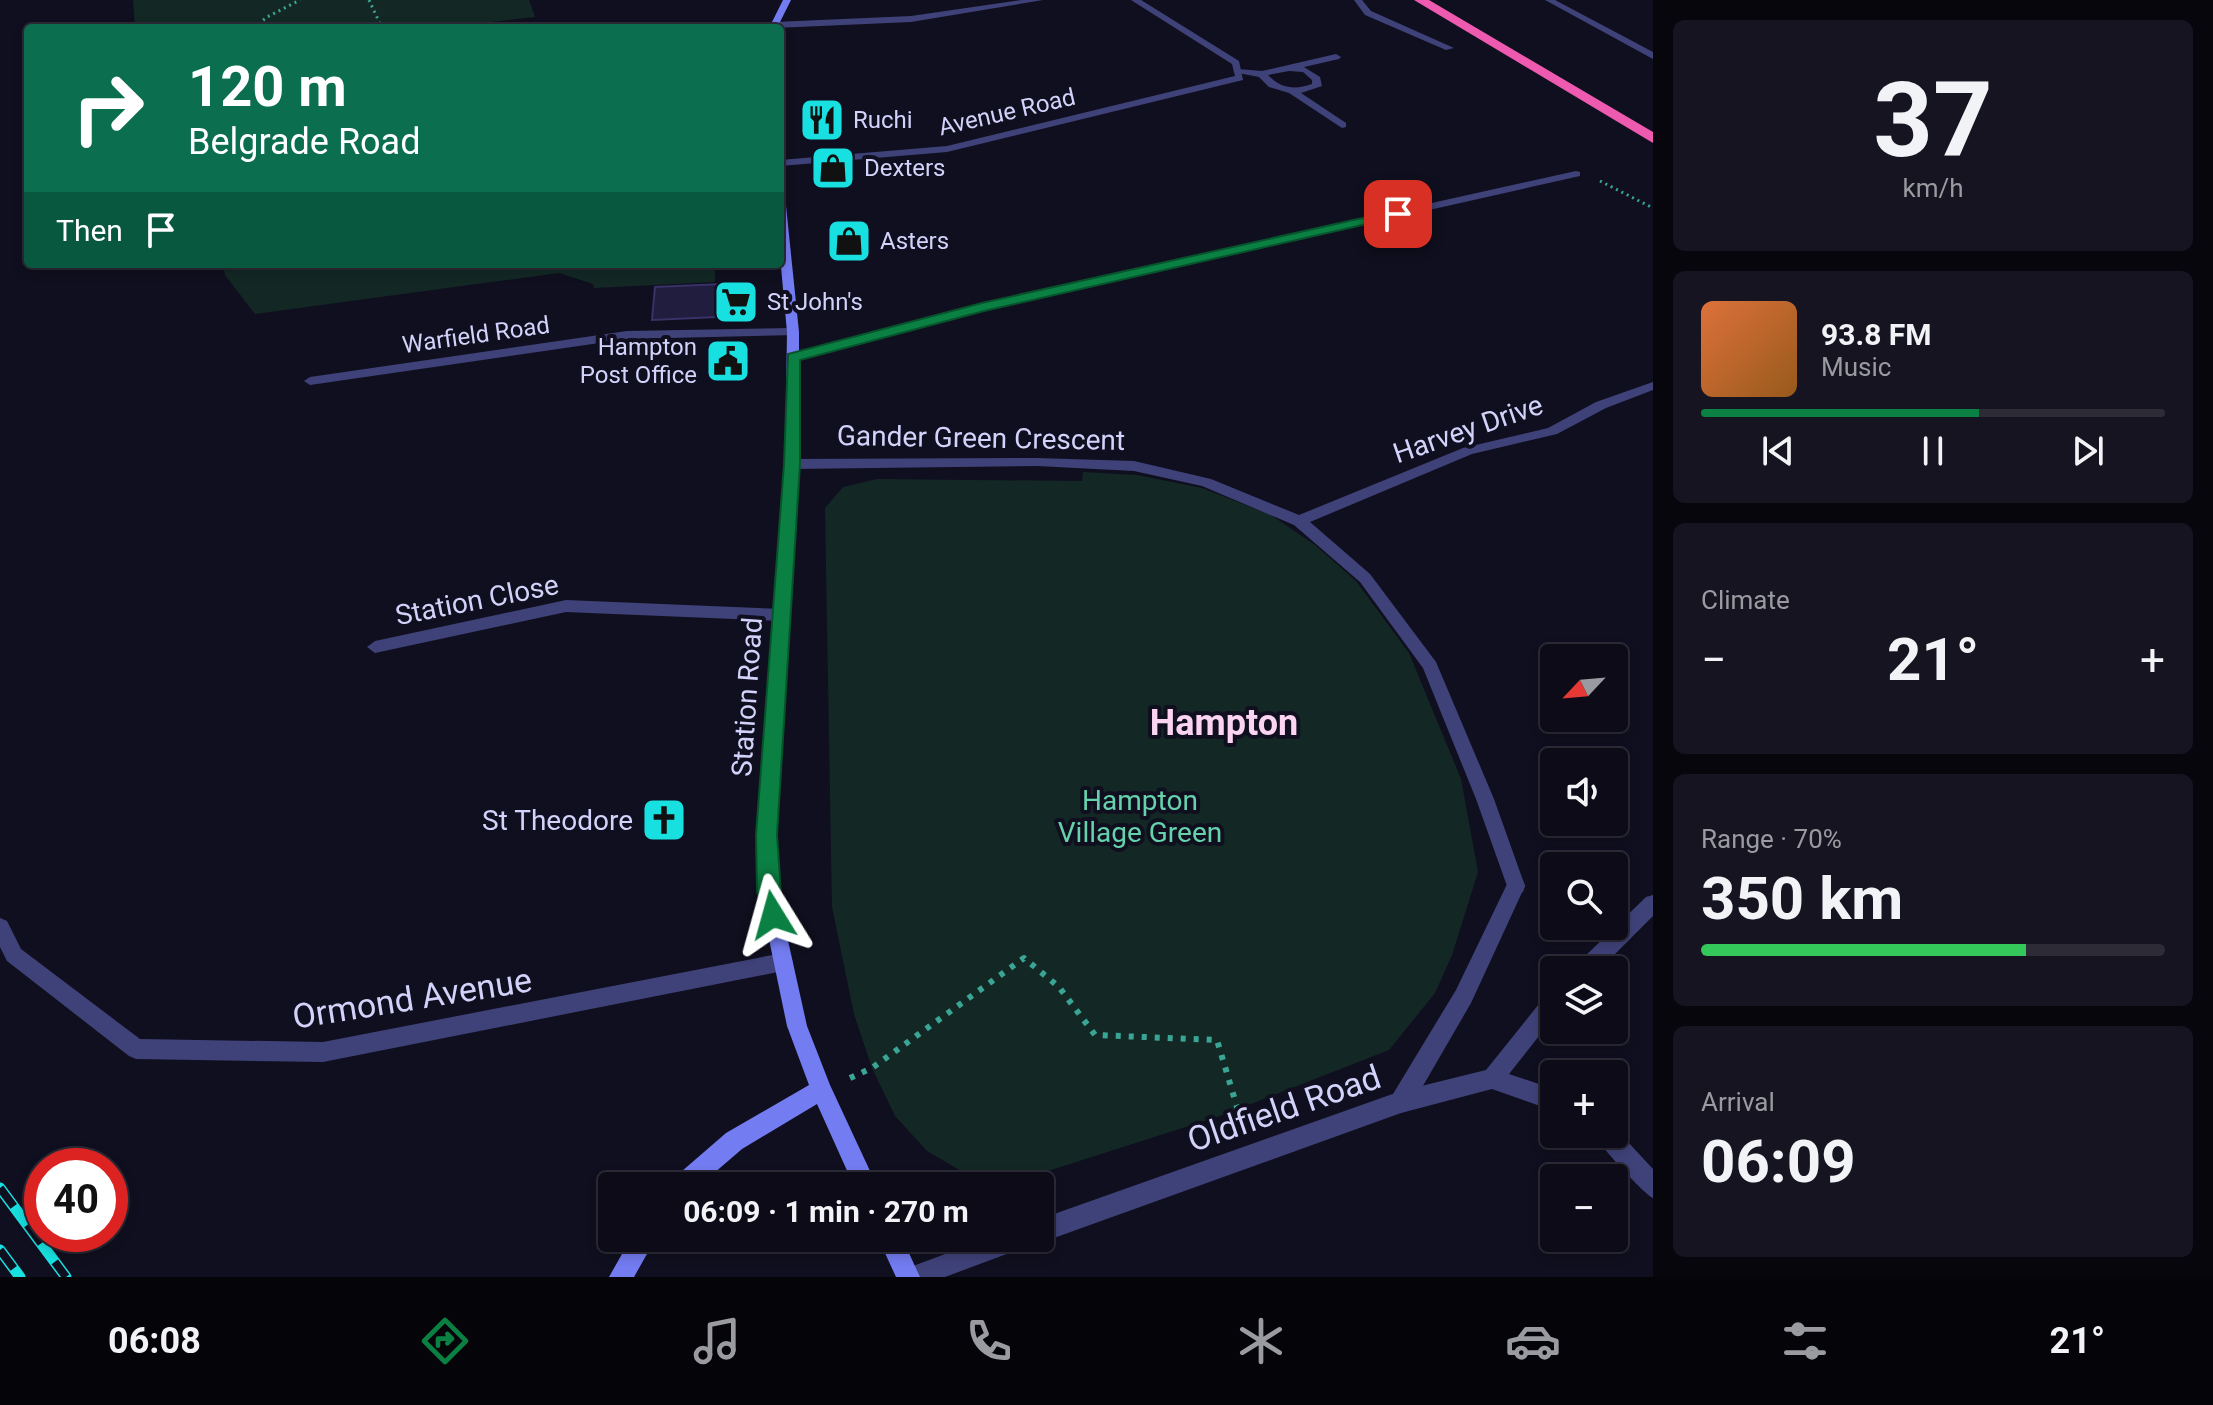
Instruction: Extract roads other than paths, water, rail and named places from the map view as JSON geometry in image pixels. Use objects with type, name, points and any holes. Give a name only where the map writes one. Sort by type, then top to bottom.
[{"type":"highway","points":[[1420,0],[1653,138]]},
{"type":"street","points":[[775,24],[787,0]]},
{"type":"street","points":[[784,25],[911,19],[1039,0]]},
{"type":"street","points":[[1135,0],[1236,63],[1239,75]]},
{"type":"street","points":[[1358,0],[1368,13],[1449,48]]},
{"type":"street","points":[[1549,0],[1653,56]]},
{"type":"street","points":[[1336,57],[1262,74],[1266,80],[1292,91],[1342,125]]},
{"type":"street","points":[[1289,68],[1306,70],[1317,79],[1317,86],[1292,91]]},
{"type":"street","name":"Avenue Road","points":[[784,163],[947,149],[1239,75],[1262,74]]},
{"type":"street","points":[[793,357],[982,307],[1576,174]]},
{"type":"street","name":"Station Road","points":[[784,238],[793,332],[792,464],[767,835],[768,891],[797,1026],[821,1090],[859,1172]]},
{"type":"street","name":"Warfield Road","points":[[310,381],[627,335],[793,332]]},
{"type":"street","name":"Harvey Drive","points":[[1299,521],[1468,451],[1552,431],[1601,405],[1653,386]]},
{"type":"street","name":"Gander Green Crescent","points":[[792,464],[1037,462],[1134,466],[1206,482],[1299,521],[1365,578],[1430,666],[1485,799],[1516,886],[1493,943],[1401,1102]]},
{"type":"street","name":"Station Close","points":[[375,647],[566,606],[782,615]]},
{"type":"street","points":[[1599,956],[1653,903]]},
{"type":"street","name":"Ormond Avenue","points":[[0,927],[14,955],[136,1049],[323,1052],[783,962]]},
{"type":"street","points":[[1540,1019],[1492,1079],[1540,1095]]},
{"type":"street","name":"Oldfield Road","points":[[1054,1226],[1401,1102],[1492,1079]]},
{"type":"street","points":[[698,1172],[734,1141],[821,1090]]},
{"type":"street","points":[[1620,1148],[1653,1187]]},
{"type":"street","points":[[621,1277],[636,1252]]},
{"type":"street","points":[[897,1252],[910,1277],[981,1252]]},
{"type":"railway","points":[[0,1188],[66,1277]]},
{"type":"railway","points":[[0,1250],[20,1277]]},
{"type":"place","name":"Ruchi","points":[[822,120]]},
{"type":"place","name":"Dexters","points":[[833,168]]},
{"type":"place","name":"Asters","points":[[849,241]]},
{"type":"place","name":"St John's","points":[[736,302]]},
{"type":"place","name":"Hampton Post Office","points":[[728,361]]},
{"type":"place","name":"St Theodore","points":[[664,820]]},
{"type":"district","name":"Hampton","points":[[1224,723]]},
{"type":"park label","name":"Hampton Village Green","points":[[1140,816]]}]
